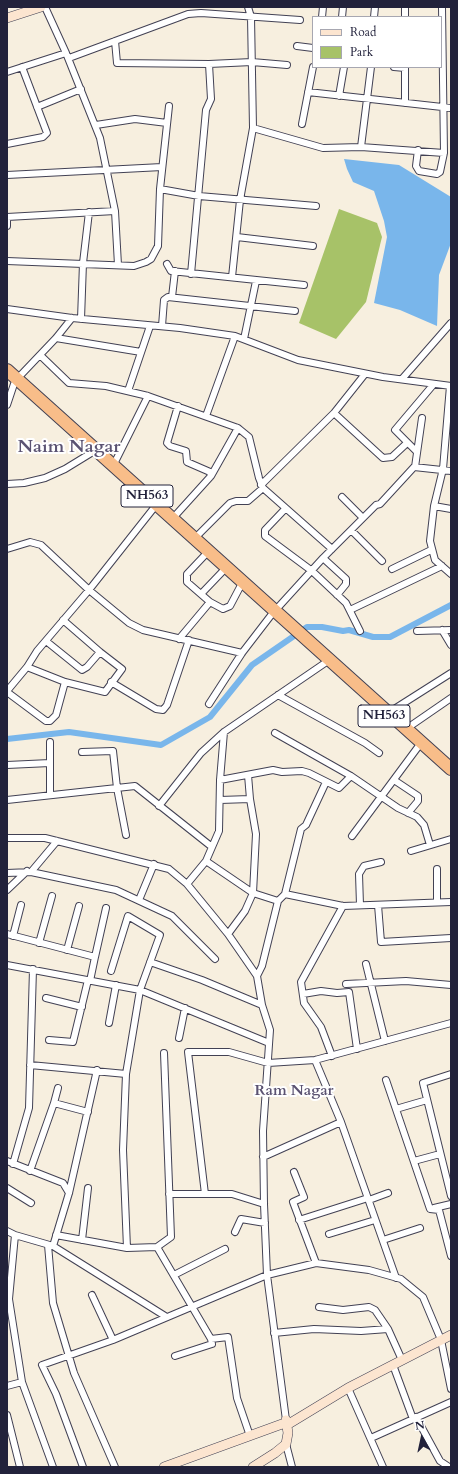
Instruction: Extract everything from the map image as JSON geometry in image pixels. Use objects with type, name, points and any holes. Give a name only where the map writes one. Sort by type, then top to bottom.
[{"type":"highway","name":"NH563","points":[[7,370],[13,380],[155,506],[173,518],[321,657],[451,776]]},
{"type":"highway","name":"NH563","points":[[93,452],[113,466],[222,571],[274,613]]},
{"type":"highway","name":"NH563","points":[[321,657],[388,713],[451,769]]},
{"type":"street","points":[[7,18],[41,7]]},
{"type":"street","points":[[45,7],[96,125],[115,211],[118,264]]},
{"type":"street","points":[[232,277],[240,200],[253,128],[251,16],[248,7]]},
{"type":"street","points":[[418,150],[416,166],[419,171],[439,173],[444,156],[448,108],[442,7]]},
{"type":"street","points":[[7,72],[115,41],[188,14],[251,16],[300,20]]},
{"type":"street","points":[[115,41],[117,63],[208,64],[252,62],[287,65]]},
{"type":"street","points":[[297,46],[312,48]]},
{"type":"street","points":[[191,274],[206,110],[211,99],[208,64]]},
{"type":"street","points":[[7,144],[47,135],[22,67]]},
{"type":"street","points":[[302,124],[313,68]]},
{"type":"street","points":[[339,96],[344,68]]},
{"type":"street","points":[[361,147],[370,68]]},
{"type":"street","points":[[405,103],[406,68]]},
{"type":"street","points":[[37,106],[81,89]]},
{"type":"street","points":[[308,92],[448,108]]},
{"type":"street","points":[[7,261],[118,264],[134,266],[151,259],[158,246],[160,189],[168,106]]},
{"type":"street","points":[[96,125],[135,119],[167,123]]},
{"type":"street","points":[[253,128],[323,148],[361,147],[418,150],[444,156],[451,161]]},
{"type":"street","points":[[7,175],[162,167]]},
{"type":"street","points":[[160,189],[199,196],[316,206]]},
{"type":"street","points":[[7,226],[7,217],[115,211]]},
{"type":"street","points":[[81,319],[83,263],[89,212]]},
{"type":"street","points":[[236,237],[313,246]]},
{"type":"street","points":[[167,264],[171,271],[175,272],[304,285]]},
{"type":"street","points":[[172,297],[175,272]]},
{"type":"street","points":[[244,339],[256,281]]},
{"type":"street","points":[[162,326],[164,300],[172,297],[295,311]]},
{"type":"street","points":[[7,309],[81,319],[162,326],[235,336],[298,360],[365,374],[433,385],[451,386],[449,429],[443,470],[434,506],[430,541],[431,550],[435,560],[451,574]]},
{"type":"street","points":[[7,405],[13,380],[40,355],[72,318]]},
{"type":"street","points":[[402,380],[451,323]]},
{"type":"street","points":[[128,391],[150,326]]},
{"type":"street","points":[[206,416],[235,336]]},
{"type":"street","points":[[56,338],[141,352]]},
{"type":"street","points":[[40,355],[69,383],[106,386],[148,396],[238,428],[249,437],[262,486],[286,510],[332,549]]},
{"type":"street","points":[[195,538],[230,503],[248,500],[334,413],[365,374]]},
{"type":"street","points":[[417,452],[395,432],[433,385]]},
{"type":"street","points":[[113,466],[148,396]]},
{"type":"street","points":[[178,406],[167,443],[170,446],[186,451],[187,462],[210,472],[212,476]]},
{"type":"street","points":[[334,413],[383,458],[392,457],[407,443]]},
{"type":"street","points":[[209,704],[242,653],[274,613],[323,558],[376,505],[380,504],[415,467],[422,418]]},
{"type":"street","points":[[173,518],[212,476],[238,428]]},
{"type":"street","points":[[7,484],[24,484],[45,478],[65,469],[93,452]]},
{"type":"street","points":[[415,467],[451,471]]},
{"type":"street","points":[[342,497],[363,518]]},
{"type":"street","points":[[65,682],[56,715],[50,721],[46,721],[7,692],[27,667],[37,651],[89,590],[155,506]]},
{"type":"street","points":[[434,506],[451,509]]},
{"type":"street","points":[[286,510],[265,530],[264,534],[312,571],[346,603],[360,630]]},
{"type":"street","points":[[351,530],[382,561]]},
{"type":"street","points":[[7,549],[30,542],[41,545],[89,590],[135,626],[152,633],[242,653]]},
{"type":"street","points":[[392,569],[431,550]]},
{"type":"street","points":[[205,555],[186,576],[187,582],[210,602],[220,608],[228,607],[240,586]]},
{"type":"street","points":[[323,558],[346,579],[346,584],[337,595]]},
{"type":"street","points":[[350,610],[442,566]]},
{"type":"street","points":[[201,594],[222,571]]},
{"type":"street","points":[[179,639],[210,602]]},
{"type":"street","points":[[27,667],[65,682],[103,693],[122,669],[63,620]]},
{"type":"street","points":[[417,630],[451,630]]},
{"type":"street","points":[[442,630],[451,645]]},
{"type":"street","points":[[111,682],[156,709],[163,710],[167,705],[189,640]]},
{"type":"street","points":[[46,641],[82,670],[87,667],[100,652]]},
{"type":"street","points":[[158,806],[201,753],[224,732],[278,695],[321,657]]},
{"type":"street","points":[[388,713],[451,673]]},
{"type":"street","points":[[278,695],[365,743],[379,753]]},
{"type":"street","points":[[406,729],[451,698]]},
{"type":"street","points":[[187,884],[206,861],[219,831],[220,780],[224,732]]},
{"type":"street","points":[[276,733],[350,776],[381,797],[420,820],[430,845]]},
{"type":"street","points":[[50,742],[50,795]]},
{"type":"street","points":[[352,836],[418,747]]},
{"type":"street","points":[[82,752],[113,751],[117,788],[126,835]]},
{"type":"street","points":[[7,765],[50,763]]},
{"type":"street","points":[[220,780],[273,770],[282,772],[302,771],[339,788],[350,776]]},
{"type":"street","points":[[228,934],[245,911],[253,892],[256,834],[250,799],[248,775]]},
{"type":"street","points":[[394,780],[418,796],[418,801],[408,812]]},
{"type":"street","points":[[257,976],[262,966],[278,901],[285,894],[301,830],[306,825],[326,782]]},
{"type":"street","points":[[7,800],[135,786],[158,806],[212,847]]},
{"type":"street","points":[[220,800],[250,799]]},
{"type":"street","points":[[7,838],[38,837],[154,864],[168,869],[187,884],[228,934],[257,976],[262,1005],[270,1030],[262,1131],[267,1275],[285,1423],[288,1434],[286,1444],[292,1467]]},
{"type":"street","points":[[410,851],[451,839]]},
{"type":"street","points":[[7,890],[29,872],[57,841]]},
{"type":"street","points":[[206,861],[253,892],[278,901]]},
{"type":"street","points":[[360,905],[359,874],[364,866],[382,862]]},
{"type":"street","points":[[139,900],[154,864]]},
{"type":"street","points":[[437,869],[437,902]]},
{"type":"street","points":[[7,873],[29,872],[110,888],[172,916],[215,959]]},
{"type":"street","points":[[285,894],[343,906],[451,902]]},
{"type":"street","points":[[39,943],[52,896]]},
{"type":"street","points":[[21,905],[10,935],[94,957]]},
{"type":"street","points":[[378,905],[381,942],[451,938]]},
{"type":"street","points":[[68,950],[79,906]]},
{"type":"street","points":[[332,1056],[321,1027],[304,1003],[301,982],[343,906]]},
{"type":"street","points":[[49,1040],[73,1042],[106,908]]},
{"type":"street","points":[[111,971],[128,916],[160,935],[140,990],[126,1074],[123,1150],[127,1248]]},
{"type":"street","points":[[150,962],[202,980],[262,1005]]},
{"type":"street","points":[[366,964],[369,983],[385,1041]]},
{"type":"street","points":[[7,965],[140,990],[269,1044]]},
{"type":"street","points":[[33,970],[28,1108],[10,1163],[63,1183],[68,1193]]},
{"type":"street","points":[[346,984],[406,981],[451,985]]},
{"type":"street","points":[[109,1023],[116,985]]},
{"type":"street","points":[[303,994],[321,991],[337,994],[349,992],[357,1050]]},
{"type":"street","points":[[46,998],[82,1007]]},
{"type":"street","points":[[179,1038],[185,1008]]},
{"type":"street","points":[[204,1194],[188,1052],[229,1052],[268,1063],[315,1060],[357,1050],[451,1023]]},
{"type":"street","points":[[56,1235],[127,1248],[157,1247],[171,1237],[164,1053]]},
{"type":"street","points":[[315,1060],[341,1122],[396,1278]]},
{"type":"street","points":[[30,1065],[98,1070],[126,1074]]},
{"type":"street","points":[[98,1070],[68,1193],[56,1235],[50,1245],[53,1303],[74,1373],[115,1467]]},
{"type":"street","points":[[451,1074],[423,1083],[451,1196]]},
{"type":"street","points":[[386,1080],[430,1209]]},
{"type":"street","points":[[30,1171],[58,1088]]},
{"type":"street","points":[[396,1109],[427,1100]]},
{"type":"street","points":[[54,1103],[88,1112]]},
{"type":"street","points":[[263,1157],[341,1122]]},
{"type":"street","points":[[414,1160],[440,1154]]},
{"type":"street","points":[[294,1172],[304,1196],[293,1202],[316,1263]]},
{"type":"street","points":[[7,1188],[31,1203]]},
{"type":"street","points":[[82,1240],[88,1188]]},
{"type":"street","points":[[299,1220],[388,1193]]},
{"type":"street","points":[[170,1194],[232,1194],[264,1204]]},
{"type":"street","points":[[430,1209],[451,1204]]},
{"type":"street","points":[[430,1209],[439,1210],[451,1256]]},
{"type":"street","points":[[235,1232],[241,1219],[265,1223]]},
{"type":"street","points":[[329,1234],[375,1220]]},
{"type":"street","points":[[382,1240],[420,1228]]},
{"type":"street","points":[[7,1231],[15,1235],[50,1245],[165,1316]]},
{"type":"street","points":[[15,1235],[9,1276],[9,1299],[22,1382],[53,1467]]},
{"type":"street","points":[[157,1247],[212,1344],[175,1356]]},
{"type":"street","points":[[174,1275],[225,1249]]},
{"type":"street","points":[[83,1467],[56,1394],[42,1364],[113,1340],[165,1316],[267,1275],[316,1263],[370,1270],[396,1278],[401,1280],[423,1297],[440,1338],[451,1389]]},
{"type":"street","points":[[92,1295],[113,1340]]},
{"type":"street","points":[[320,1307],[343,1310],[369,1307],[375,1310],[388,1329],[401,1358]]},
{"type":"street","points":[[274,1333],[314,1329],[361,1331],[388,1329]]},
{"type":"street","points":[[440,1338],[451,1329]]},
{"type":"street","points":[[285,1423],[401,1358],[440,1338],[451,1335]]},
{"type":"street","points":[[211,1340],[228,1337],[237,1398],[250,1436]]},
{"type":"street","points":[[164,1467],[285,1423],[393,1365],[401,1358]]},
{"type":"street","points":[[393,1365],[415,1418],[440,1461],[449,1467]]},
{"type":"street","points":[[7,1386],[22,1382]]},
{"type":"street","points":[[348,1388],[383,1467]]},
{"type":"street","points":[[371,1438],[451,1402]]},
{"type":"street","points":[[7,1415],[20,1467]]},
{"type":"street","points":[[259,1465],[286,1444]]},
{"type":"green space","points":[[339,209],[377,223],[382,237],[366,302],[336,339],[299,323]]},
{"type":"water","points":[[344,159],[399,165],[451,197],[451,243],[439,275],[437,326],[400,310],[374,303],[387,237],[384,221],[374,191],[353,182]]},
{"type":"waterway","points":[[7,739],[69,732],[161,745],[210,717],[252,665],[307,627],[322,627],[343,631],[349,630],[373,637],[390,637],[451,605]]},
{"type":"district","name":"Naim Nagar","points":[[69,448]]},
{"type":"district","name":"Ram Nagar","points":[[294,1092]]}]
